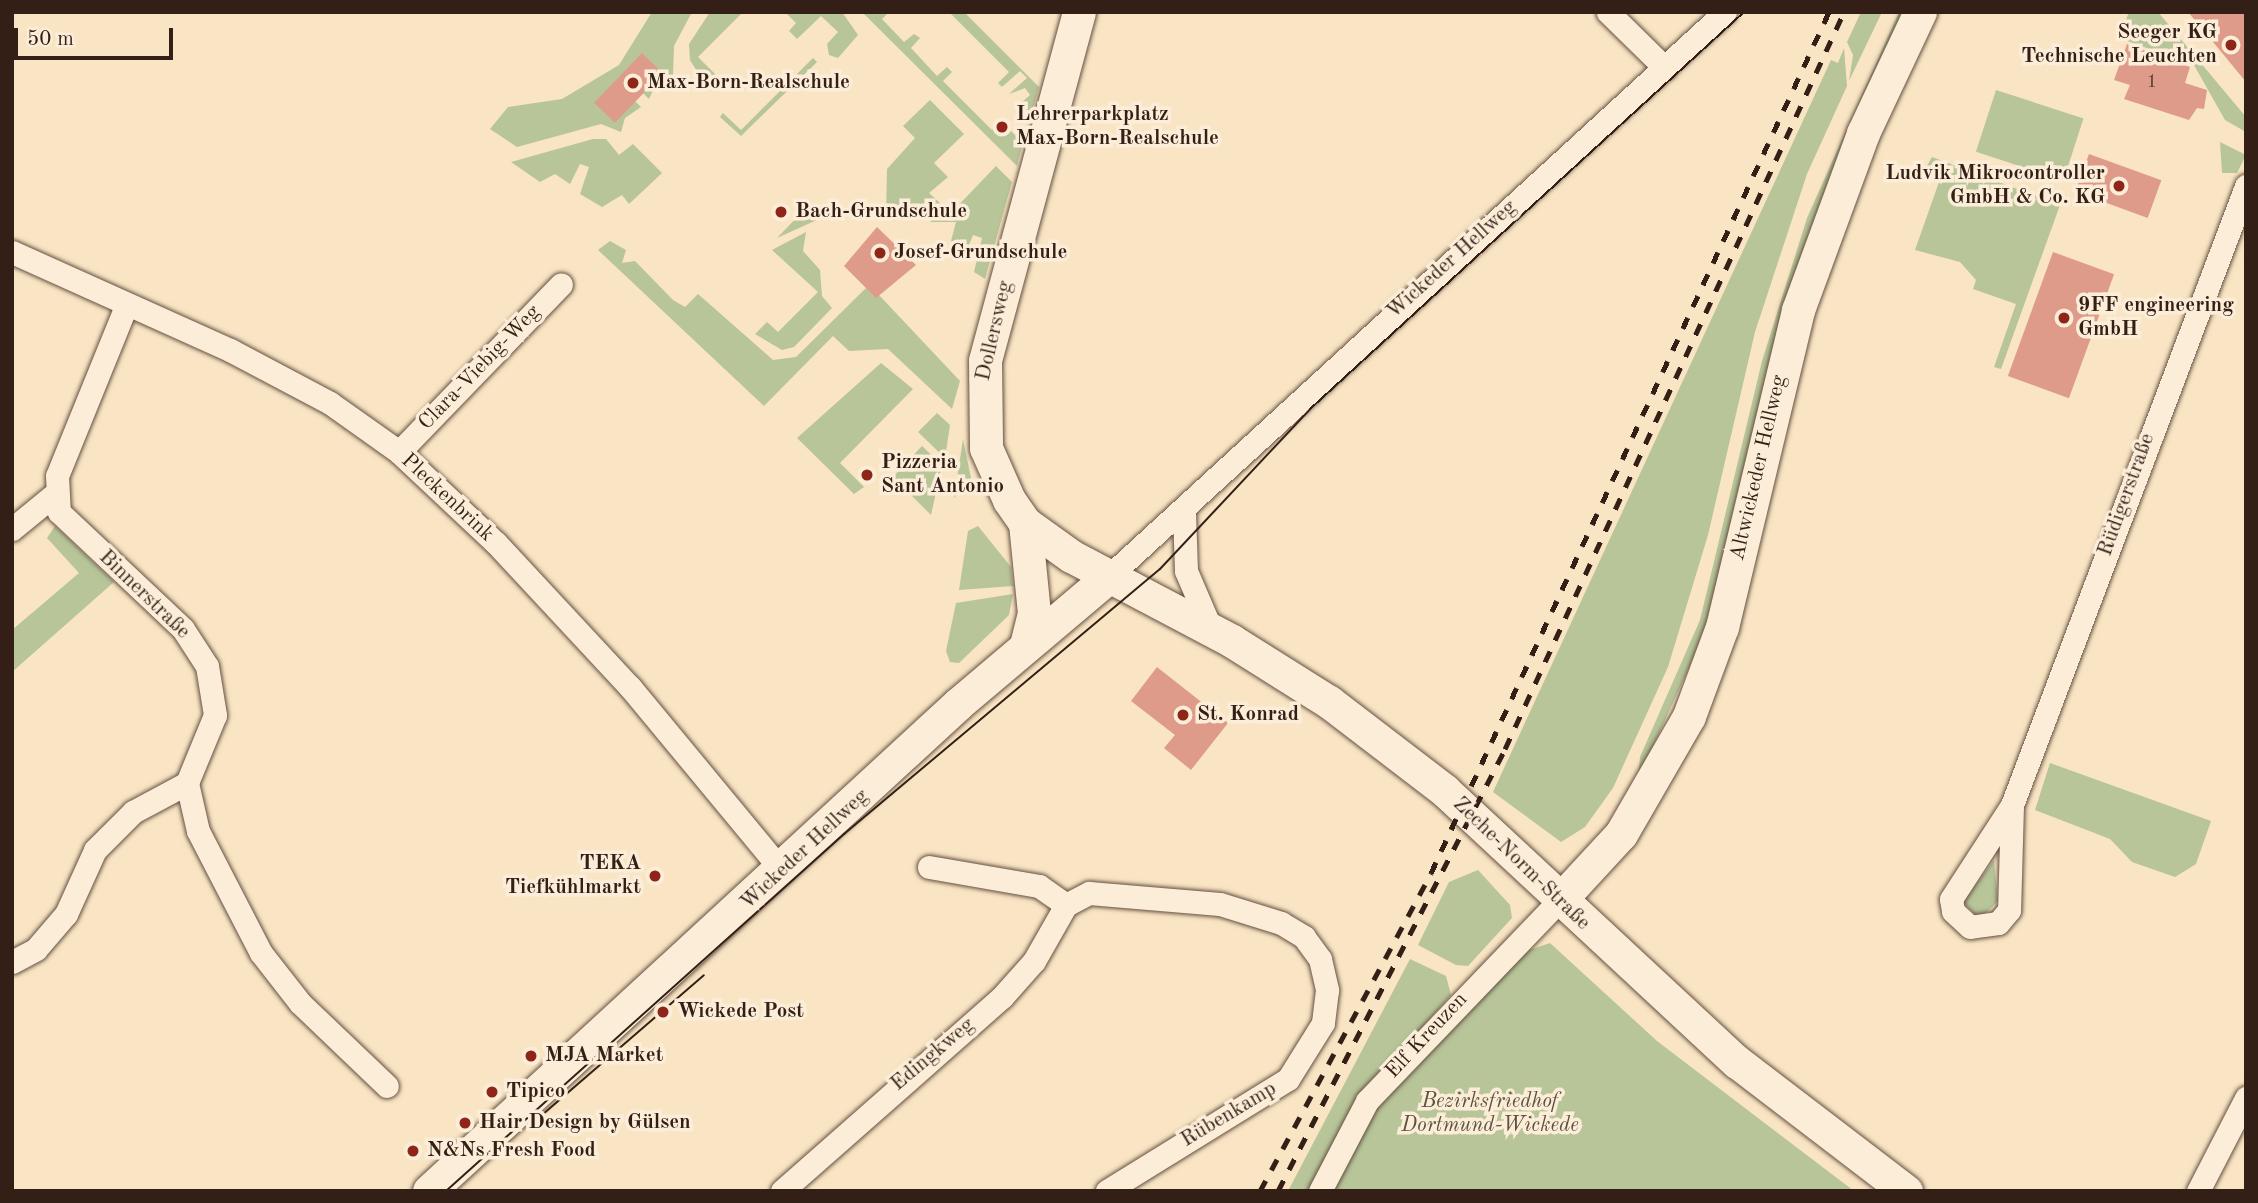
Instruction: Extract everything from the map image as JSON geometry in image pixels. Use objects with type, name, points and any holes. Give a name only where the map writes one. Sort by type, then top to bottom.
[{"type":"main road","name":"Dollersweg","points":[[1026,644],[1034,613],[1025,523],[986,448],[981,394],[1079,12]]},
{"type":"main road","name":"Altwickeder Hellweg","points":[[1560,900],[1621,834],[1694,705],[1722,627],[1798,310],[1863,133],[1920,12]]},
{"type":"main road","name":"Dollersweg","points":[[1025,523],[1107,578]]},
{"type":"main road","name":"Zeche-Norm-Straße","points":[[1107,578],[1210,627],[1329,702],[1444,790],[1737,1062],[1906,1191]]},
{"type":"main road","name":"Wickeder Hellweg","points":[[429,1191],[783,872],[1026,644],[1107,578]]},
{"type":"street","points":[[1608,12],[1665,68]]},
{"type":"street","name":"Wickeder Hellweg","points":[[1107,578],[1184,513],[1270,425],[1725,12]]},
{"type":"street","name":"Rüdigerstraße","points":[[2012,805],[2008,910],[1998,923],[1970,927],[1953,911],[1951,898],[2012,805],[2246,186]]},
{"type":"street","name":"Pleckenbrink","points":[[12,252],[319,397],[398,452],[496,543],[630,687],[783,872]]},
{"type":"street","name":"Clara-Viebig-Weg","points":[[398,452],[561,284]]},
{"type":"street","points":[[12,529],[56,493],[126,306]]},
{"type":"street","name":"Binnerstraße","points":[[56,493],[70,526],[183,629],[207,666],[215,715],[187,783]]},
{"type":"street","points":[[1184,513],[1184,560],[1210,627]]},
{"type":"street","points":[[12,962],[36,949],[66,914],[95,850],[134,812],[187,783],[198,831],[261,953],[300,1003],[387,1086]]},
{"type":"street","points":[[929,867],[1040,886],[1066,905]]},
{"type":"street","name":"Rübenkamp","points":[[1066,905],[1089,892],[1197,901],[1262,915],[1304,937],[1320,959],[1327,990],[1323,1023],[1288,1079],[1107,1191]]},
{"type":"street","name":"Elf Kreuzen","points":[[1320,1191],[1367,1101],[1560,900]]},
{"type":"street","name":"Edingkweg","points":[[782,1191],[1002,997],[1034,961],[1066,905]]},
{"type":"street","points":[[2197,1191],[2246,1098]]},
{"type":"green space","points":[[652,12],[692,12],[674,46],[673,75],[654,88],[649,99],[643,93],[662,73],[595,102],[614,121],[635,101],[641,107],[625,118],[621,132],[601,124],[517,147],[490,129],[508,107],[562,99],[619,65]]},
{"type":"green space","points":[[710,12],[743,12],[698,57],[730,89],[706,86],[690,60],[689,44]]},
{"type":"green space","points":[[785,12],[842,12],[858,35],[838,58],[829,55],[827,44],[838,32],[821,16],[797,39],[789,31],[796,23]]},
{"type":"green space","points":[[862,12],[889,12],[882,19],[904,42],[914,34],[920,38],[911,48],[937,76],[947,67],[952,72],[943,81],[992,130],[1002,122],[1023,143],[1017,166]]},
{"type":"green space","points":[[949,12],[964,12],[1039,87],[1031,116],[1020,104],[1030,95],[1025,88],[1009,94],[1027,78],[1020,71],[1002,87],[998,83],[1009,72]]},
{"type":"green space","points":[[1861,12],[1882,12],[1849,81],[1853,55],[1847,42]]},
{"type":"green space","points":[[1899,12],[1909,12],[1709,624],[1638,779],[1640,757],[1700,620],[1762,361],[1807,218]]},
{"type":"green space","points":[[2129,12],[2158,12],[2246,117],[2246,132],[2225,120],[2194,65],[2119,38]]},
{"type":"green space","points":[[1844,48],[1847,86],[1807,174],[1755,332],[1708,535],[1668,667],[1613,788],[1585,827],[1561,842],[1493,792],[1831,60],[1838,63]]},
{"type":"green space","points":[[813,58],[817,62],[741,136],[720,117],[723,113],[741,130]]},
{"type":"green space","points":[[1996,90],[2083,118],[2063,180],[1976,152]]},
{"type":"green space","points":[[930,100],[964,134],[934,163],[948,177],[929,193],[951,213],[996,166],[1012,182],[985,279],[974,272],[982,238],[973,235],[969,245],[951,241],[956,222],[931,222],[928,201],[909,216],[894,221],[886,217],[887,169],[915,138],[903,126]]},
{"type":"green space","points":[[593,139],[606,139],[619,155],[633,144],[662,173],[629,204],[622,195],[602,207],[580,194],[589,167],[580,164],[570,184],[555,174],[540,182],[511,162]]},
{"type":"green space","points":[[2220,142],[2246,155],[2237,173],[2222,173]]},
{"type":"green space","points":[[1932,157],[2060,205],[2001,369],[1994,367],[2016,304],[1973,289],[1976,280],[1960,262],[1915,250],[1939,182],[1922,175]]},
{"type":"green space","points":[[807,207],[819,219],[777,238]]},
{"type":"green space","points":[[806,232],[803,251],[820,270],[822,296],[832,308],[794,347],[782,350],[755,334],[767,322],[778,332],[818,292],[772,250]]},
{"type":"green space","points":[[610,241],[626,250],[622,263],[635,261],[673,300],[685,307],[698,294],[773,360],[796,357],[866,288],[878,294],[960,381],[952,409],[888,349],[849,351],[833,336],[764,406],[598,250]]},
{"type":"green space","points":[[881,363],[913,389],[840,463],[864,487],[854,494],[797,438]]},
{"type":"green space","points":[[937,413],[950,425],[945,458],[918,432]]},
{"type":"green space","points":[[963,439],[971,478],[954,498]]},
{"type":"green space","points":[[922,446],[942,465],[931,515],[893,477]]},
{"type":"green space","points":[[55,526],[114,582],[12,672],[12,630],[79,573],[47,538]]},
{"type":"green space","points":[[978,526],[1011,567],[1013,586],[959,590],[968,531]]},
{"type":"green space","points":[[1013,594],[1009,615],[959,663],[950,662],[946,651],[956,603]]},
{"type":"green space","points":[[2050,763],[2211,821],[2196,864],[2175,877],[2132,862],[2110,839],[2035,810]]},
{"type":"green space","points":[[1994,860],[1998,901],[1980,919],[1963,902]]},
{"type":"green space","points":[[1478,870],[1510,905],[1512,918],[1468,966],[1456,965],[1418,945],[1449,882]]},
{"type":"green space","name":"Bezirksfriedhof Dortmund-Wickede","points":[[1550,943],[1657,1041],[1854,1191],[1330,1191],[1361,1122],[1523,952]]},
{"type":"green space","points":[[1410,959],[1446,976],[1451,995],[1354,1104],[1310,1191],[1288,1191]]},
{"type":"building","name":"Seeger KG Technische Leuchten","points":[[2188,12],[2246,12],[2246,82],[2204,31]]},
{"type":"building","points":[[2127,44],[2190,67],[2185,83],[2207,90],[2204,109],[2197,108],[2189,120],[2124,99],[2130,85],[2114,80]]},
{"type":"building","name":"Max-Born-Realschule","points":[[642,53],[663,73],[615,123],[594,103]]},
{"type":"building","name":"Ludvik Mikrocontroller GmbH & Co. KG","points":[[2089,154],[2161,180],[2148,218],[2075,192]]},
{"type":"building","name":"Josef-Grundschule","points":[[877,227],[916,265],[876,298],[844,266]]},
{"type":"building","name":"9FF engineering GmbH","points":[[2053,252],[2114,274],[2069,398],[2008,376]]},
{"type":"building","name":"St. Konrad","points":[[1157,667],[1228,723],[1191,770],[1164,748],[1175,735],[1131,701]]},
{"type":"tram line","points":[[446,1191],[844,834],[1160,569],[1310,409],[1744,12]]},
{"type":"tram line","points":[[535,1121],[704,975]]},
{"type":"railway","points":[[1260,1191],[1431,873],[1829,12]]},
{"type":"railway","points":[[1278,1191],[1505,749],[1844,12]]},
{"type":"place","name":"Seeger KG Technische Leuchten","points":[[2231,45]]},
{"type":"place","name":"Max-Born-Realschule","points":[[633,83]]},
{"type":"place","name":"Lehrerparkplatz Max-Born-Realschule","points":[[1002,127]]},
{"type":"place","name":"Ludvik Mikrocontroller GmbH & Co. KG","points":[[2119,186]]},
{"type":"place","name":"Bach-Grundschule","points":[[781,212]]},
{"type":"place","name":"Josef-Grundschule","points":[[880,253]]},
{"type":"place","name":"9FF engineering GmbH","points":[[2064,318]]},
{"type":"place","name":"Pizzeria Sant Antonio","points":[[867,475]]},
{"type":"place","name":"St. Konrad","points":[[1183,715]]},
{"type":"place","name":"TEKA Tiefkühlmarkt","points":[[655,876]]},
{"type":"place","name":"Wickede Post","points":[[663,1012]]},
{"type":"place","name":"MJA Market","points":[[531,1056]]},
{"type":"place","name":"Tipico","points":[[492,1092]]},
{"type":"place","name":"Hair Design by Gülsen","points":[[465,1123]]},
{"type":"place","name":"N&Ns Fresh Food","points":[[413,1151]]}]
